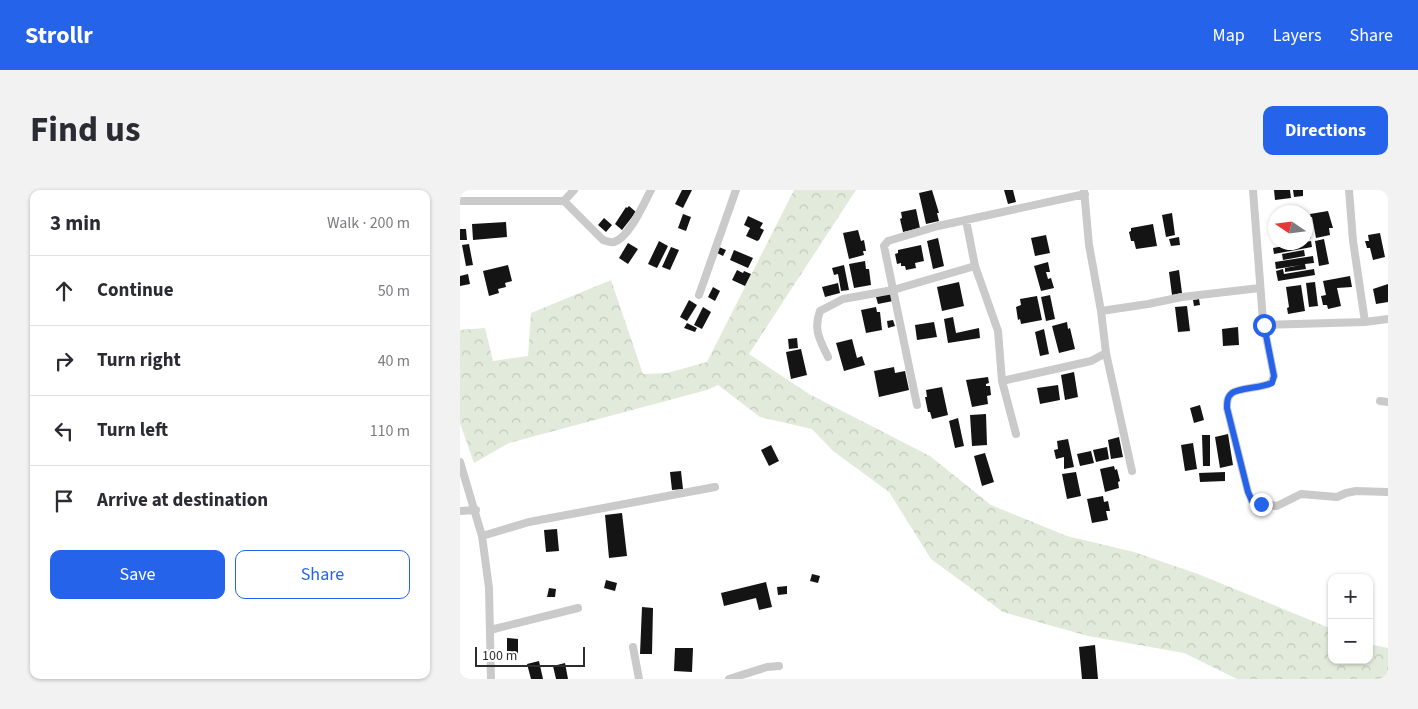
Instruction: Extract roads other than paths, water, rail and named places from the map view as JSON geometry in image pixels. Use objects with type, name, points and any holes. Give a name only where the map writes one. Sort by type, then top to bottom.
[{"type":"street","points":[[564,201],[574,190]]},
{"type":"street","points":[[460,201],[564,201],[603,240],[616,242],[632,225],[651,190]]},
{"type":"street","points":[[699,295],[736,190]]},
{"type":"street","points":[[1253,190],[1264,325],[1274,376],[1272,383],[1233,392],[1228,398],[1227,408],[1248,492],[1252,501],[1277,506],[1301,494],[1337,497],[1346,492],[1356,491],[1388,492]]},
{"type":"street","points":[[1349,190],[1353,241],[1365,322]]},
{"type":"street","points":[[917,404],[884,246],[888,242],[966,220],[1084,192],[1089,245],[1101,311],[1106,353],[1132,470]]},
{"type":"street","points":[[966,220],[975,266],[998,331],[1002,381],[1016,434]]},
{"type":"street","points":[[828,357],[817,333],[817,318],[820,311],[843,299],[892,290],[975,266]]},
{"type":"street","points":[[1101,311],[1182,297],[1260,288]]},
{"type":"street","points":[[1264,325],[1365,322],[1388,319]]},
{"type":"street","points":[[1002,381],[1091,361],[1106,353]]},
{"type":"street","points":[[460,462],[476,510],[482,536],[489,588],[491,679]]},
{"type":"street","points":[[482,536],[529,522],[714,486]]},
{"type":"street","points":[[460,511],[476,510]]},
{"type":"street","points":[[490,630],[578,608]]},
{"type":"street","points":[[633,647],[638,679]]},
{"type":"street","points":[[729,679],[767,667],[779,666]]}]
